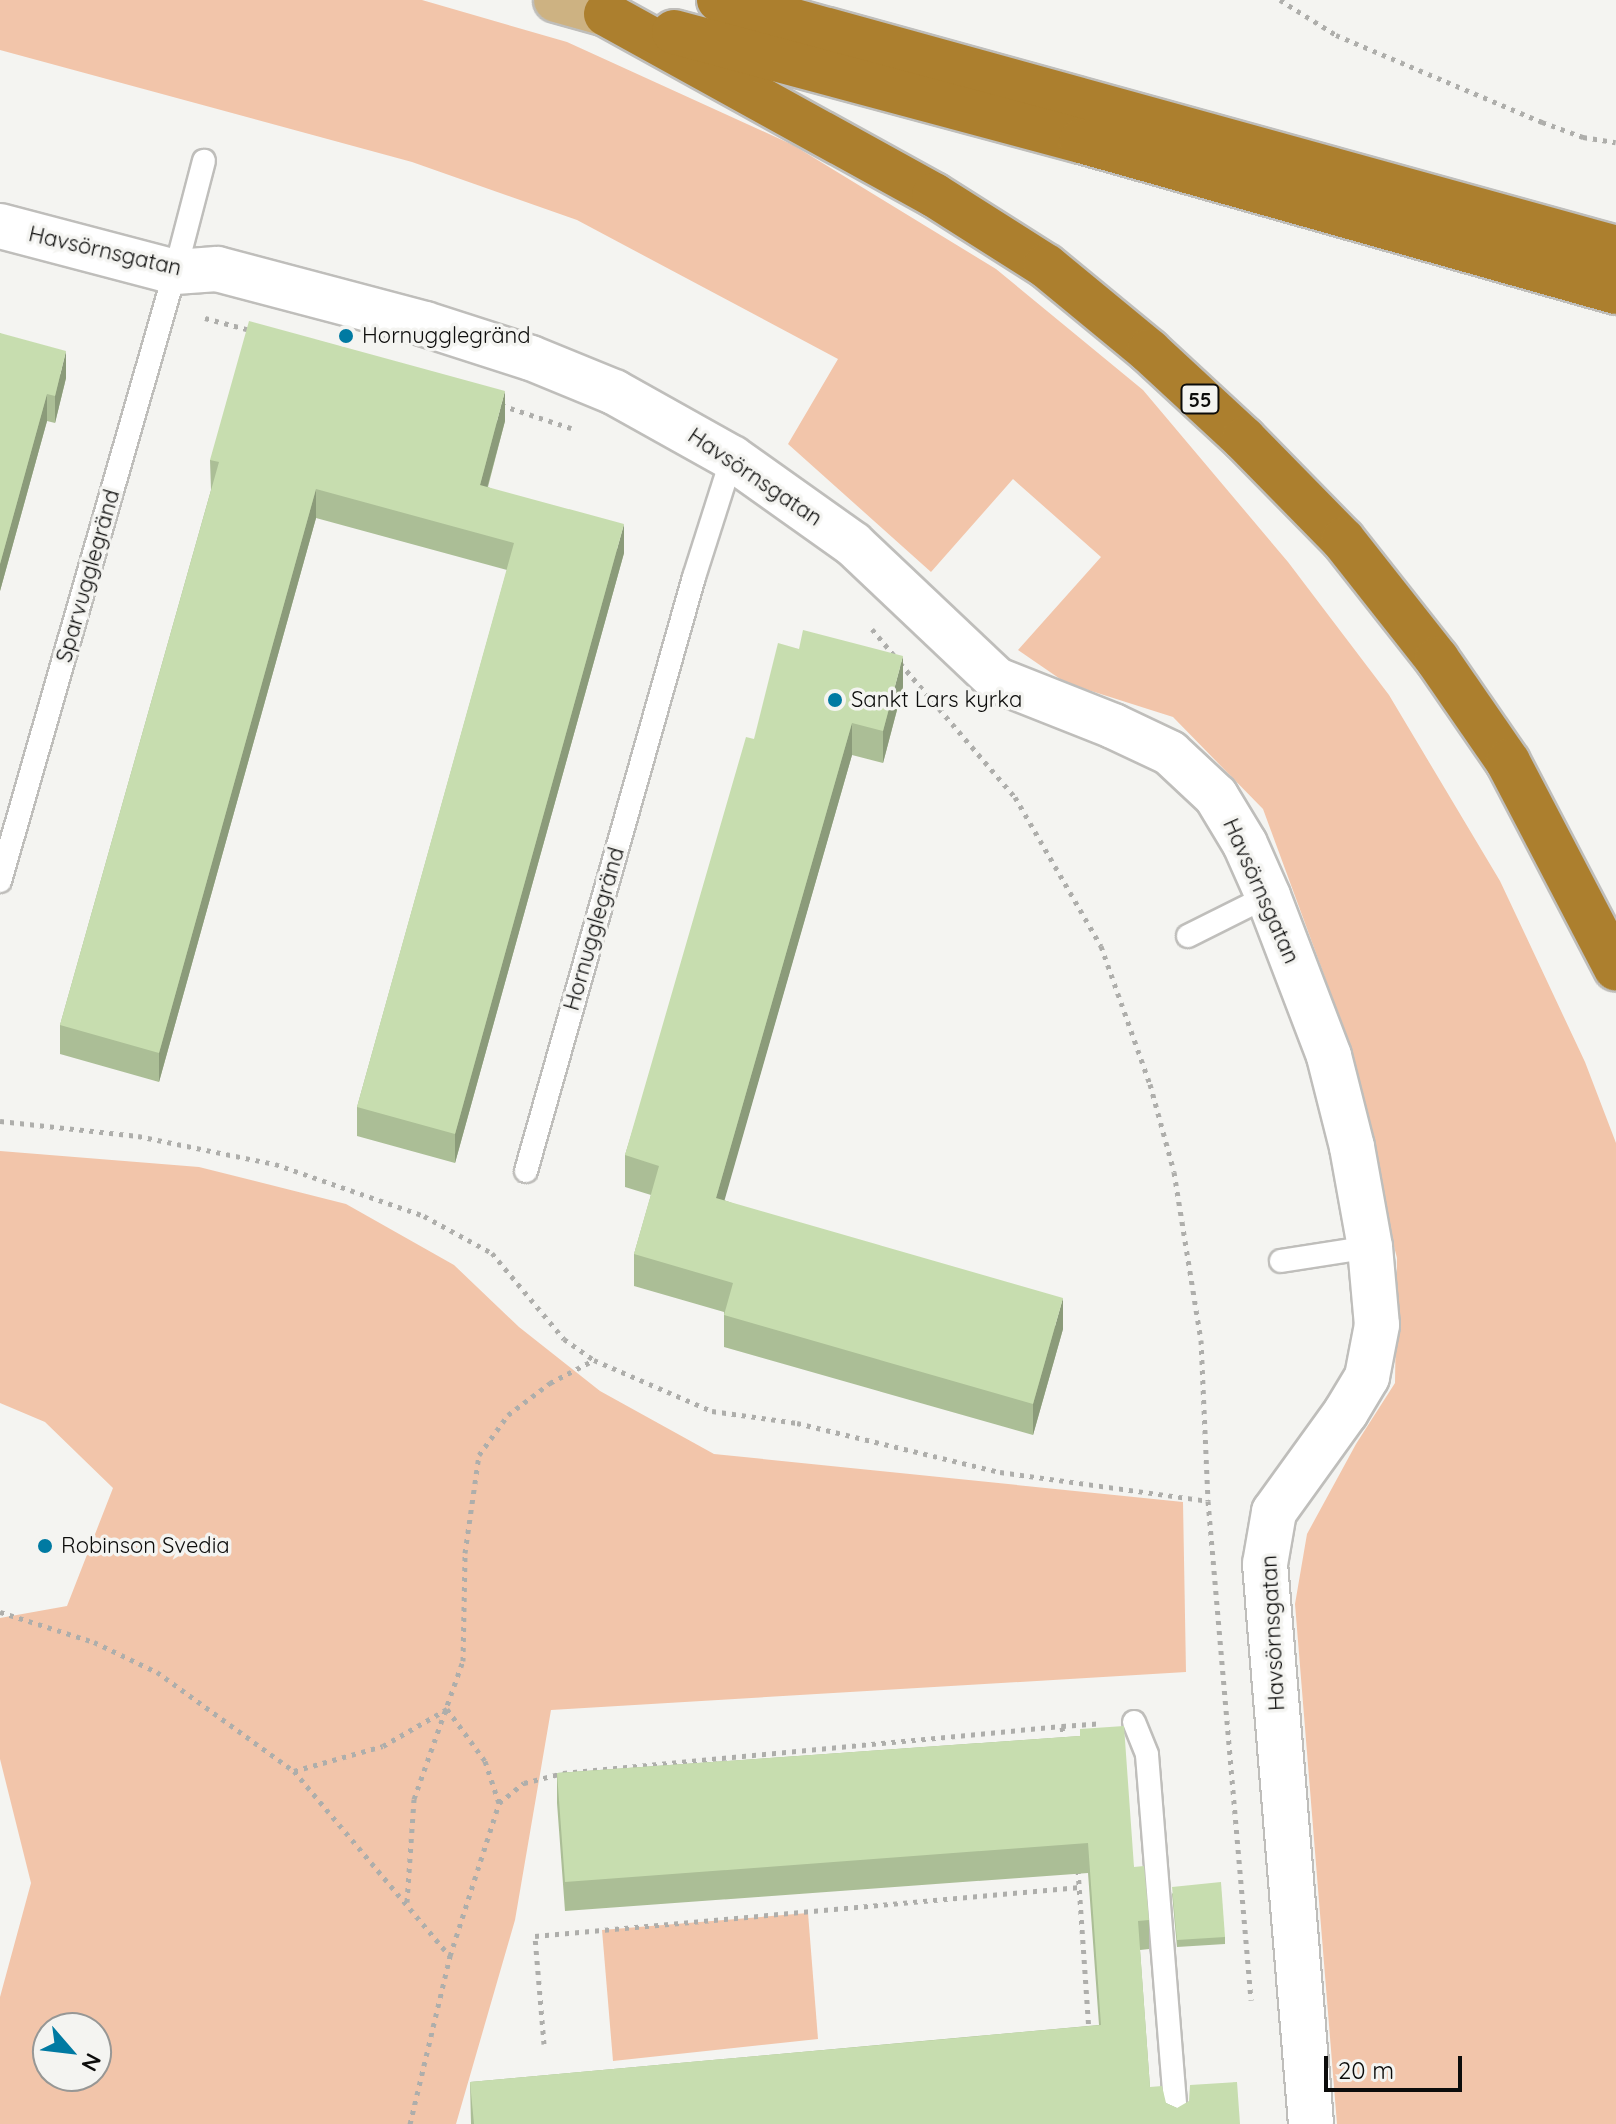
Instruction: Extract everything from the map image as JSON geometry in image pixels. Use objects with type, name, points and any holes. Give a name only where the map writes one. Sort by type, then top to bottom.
[{"type":"highway","points":[[719,0],[1616,248]]},
{"type":"highway","points":[[606,14],[1081,141],[1616,292]]},
{"type":"highway","name":"55","points":[[606,14],[934,195],[1046,266],[1149,351],[1244,439],[1343,540],[1437,659],[1508,762],[1616,969]]},
{"type":"main road","name":"55","points":[[556,0],[606,14]]},
{"type":"street","name":"Havsörnsgatan","points":[[0,226],[170,290],[217,269],[425,324],[531,358],[614,392],[732,458],[853,544],[997,680],[1113,726],[1170,753],[1216,796],[1245,844],[1268,896],[1329,1056],[1352,1147],[1370,1247],[1377,1325],[1367,1377],[1346,1412],[1274,1512],[1265,1564],[1311,2124]]},
{"type":"lane","name":"Sparvugglegränd","points":[[0,881],[170,290],[204,161]]},
{"type":"lane","name":"Hornugglegränd","points":[[526,1171],[703,548],[732,458]]},
{"type":"lane","points":[[1188,936],[1268,896]]},
{"type":"lane","points":[[1281,1261],[1370,1247]]},
{"type":"lane","points":[[1134,1722],[1147,1755],[1177,2124]]},
{"type":"path","points":[[1280,0],[1336,35],[1527,116],[1583,137],[1616,142]]},
{"type":"path","points":[[170,290],[257,332]]},
{"type":"path","points":[[496,403],[581,431]]},
{"type":"path","points":[[863,619],[1015,797],[1101,946],[1150,1084],[1174,1172],[1201,1340],[1208,1501],[1252,2015]]},
{"type":"path","points":[[0,1121],[138,1136],[275,1164],[424,1216],[492,1253],[564,1339],[594,1360],[712,1411],[797,1423],[1000,1472],[1208,1501]]},
{"type":"path","points":[[407,1902],[414,1799],[463,1661],[465,1553],[479,1455],[508,1415],[550,1383],[594,1360]]},
{"type":"path","points":[[0,1612],[94,1642],[157,1672],[294,1771],[450,1956]]},
{"type":"path","points":[[294,1771],[383,1746],[447,1709]]},
{"type":"path","points":[[447,1709],[485,1761],[499,1803]]},
{"type":"path","points":[[410,2124],[450,1956],[499,1803],[524,1783],[563,1773],[1062,1726],[1134,1722]]},
{"type":"path","points":[[1062,1726],[1066,1755]]},
{"type":"path","points":[[1077,1858],[1090,2045]]},
{"type":"path","points":[[544,2044],[535,1936],[1080,1887]]},
{"type":"shaded area","points":[[0,0],[422,0],[567,42],[793,145],[996,269],[1143,390],[1288,562],[1389,695],[1500,881],[1585,1062],[1616,1143],[1616,2124],[1337,2124],[1295,1604],[1307,1534],[1356,1444],[1395,1383],[1397,1258],[1327,983],[1263,809],[1173,717],[1066,683],[1018,650],[1101,557],[1013,479],[931,572],[788,444],[838,359],[577,220],[412,162],[0,50]]},
{"type":"shaded area","points":[[0,1151],[199,1167],[346,1204],[454,1265],[519,1327],[600,1391],[714,1454],[1183,1502],[1186,1672],[551,1710],[515,1920],[456,2124],[0,2124],[0,1997],[31,1883],[0,1759],[0,1618],[67,1606],[113,1488],[45,1422],[0,1403]]},
{"type":"shaded area","points":[[808,1913],[818,2039],[613,2061],[602,1930]]},
{"type":"building","points":[[249,321],[505,391],[480,485],[624,524],[455,1134],[357,1107],[514,543],[316,489],[159,1053],[60,1025],[219,462],[210,460]]},
{"type":"building","points":[[0,333],[66,351],[55,396],[47,394],[0,564]]},
{"type":"building","points":[[803,630],[903,656],[883,731],[852,723],[716,1198],[1063,1298],[1033,1404],[724,1315],[733,1283],[634,1254],[659,1166],[625,1155],[746,737],[754,739],[778,643],[799,649]]},
{"type":"building","points":[[1124,1726],[1134,1867],[1144,1866],[1149,1920],[1138,1921],[1150,2087],[1162,2086],[1166,2103],[1177,2108],[1189,2101],[1190,2085],[1237,2082],[1240,2124],[474,2124],[470,2082],[1101,2025],[1088,1843],[565,1882],[557,1773],[1080,1736],[1080,1729]]},
{"type":"building","points":[[1221,1882],[1225,1937],[1177,1940],[1172,1887]]},
{"type":"place","name":"Hornugglegränd","points":[[346,336]]},
{"type":"place","name":"Sankt Lars kyrka","points":[[835,700]]},
{"type":"place","name":"Robinson Svedia","points":[[45,1546]]}]
